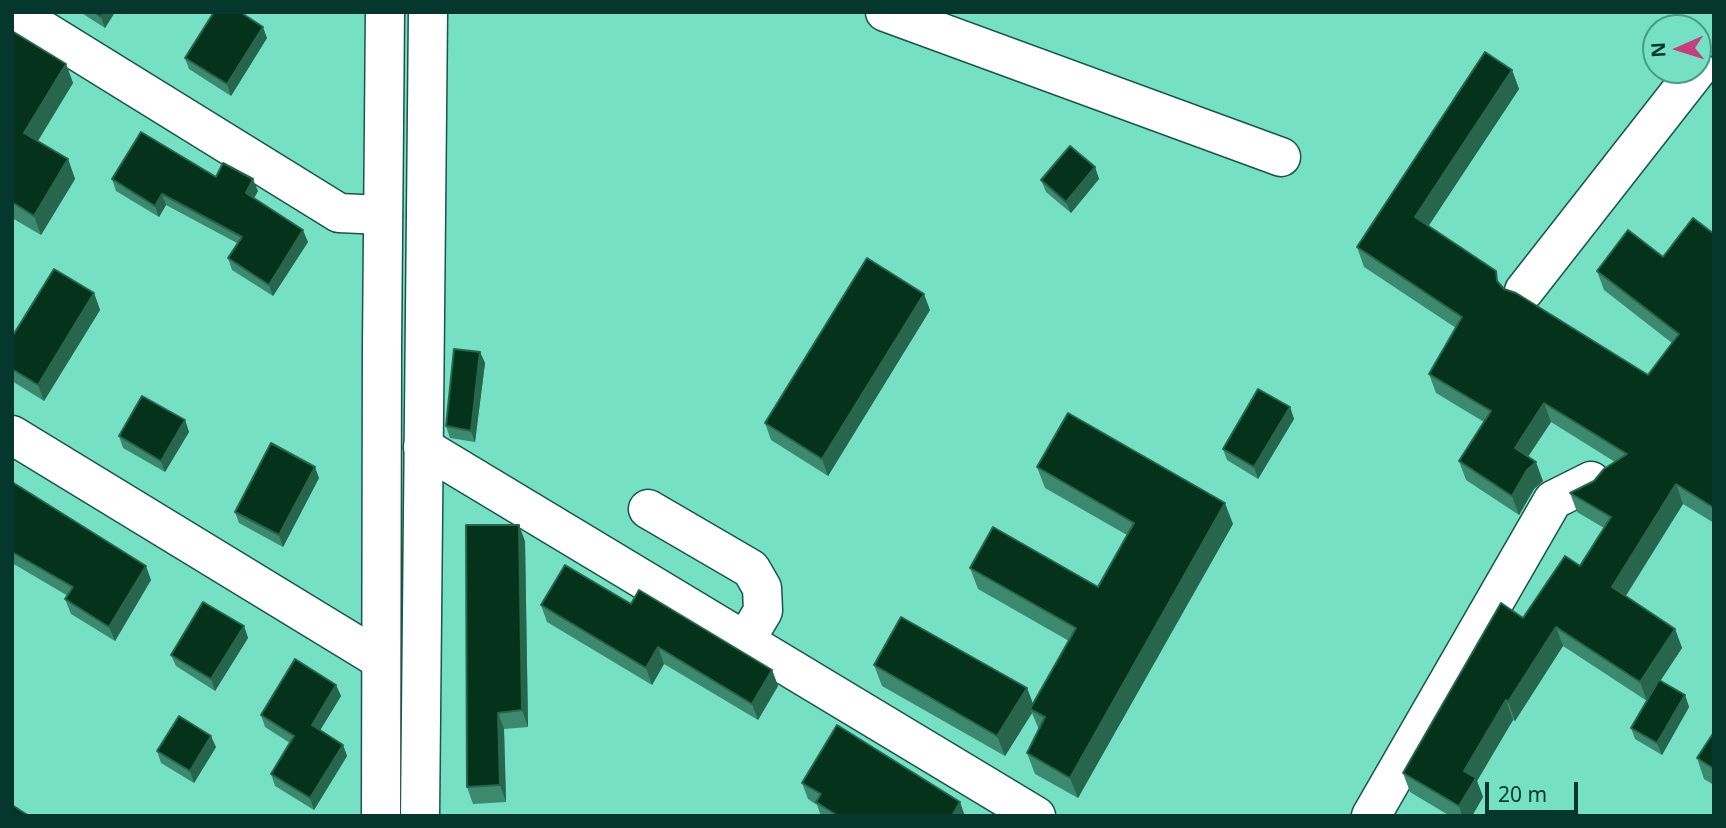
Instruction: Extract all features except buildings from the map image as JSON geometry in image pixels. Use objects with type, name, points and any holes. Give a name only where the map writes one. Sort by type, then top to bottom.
[{"type":"street","points":[[14,12],[339,212],[383,215]]},
{"type":"street","points":[[381,816],[385,12]]},
{"type":"street","points":[[420,816],[428,12]]},
{"type":"street","points":[[885,12],[1280,157]]},
{"type":"street","points":[[1524,291],[1685,84]]},
{"type":"street","points":[[12,435],[381,660]]},
{"type":"street","points":[[423,447],[1036,816]]},
{"type":"street","points":[[1371,816],[1553,500],[1591,481]]},
{"type":"street","points":[[648,509],[751,569],[762,588],[763,611],[745,641]]}]
